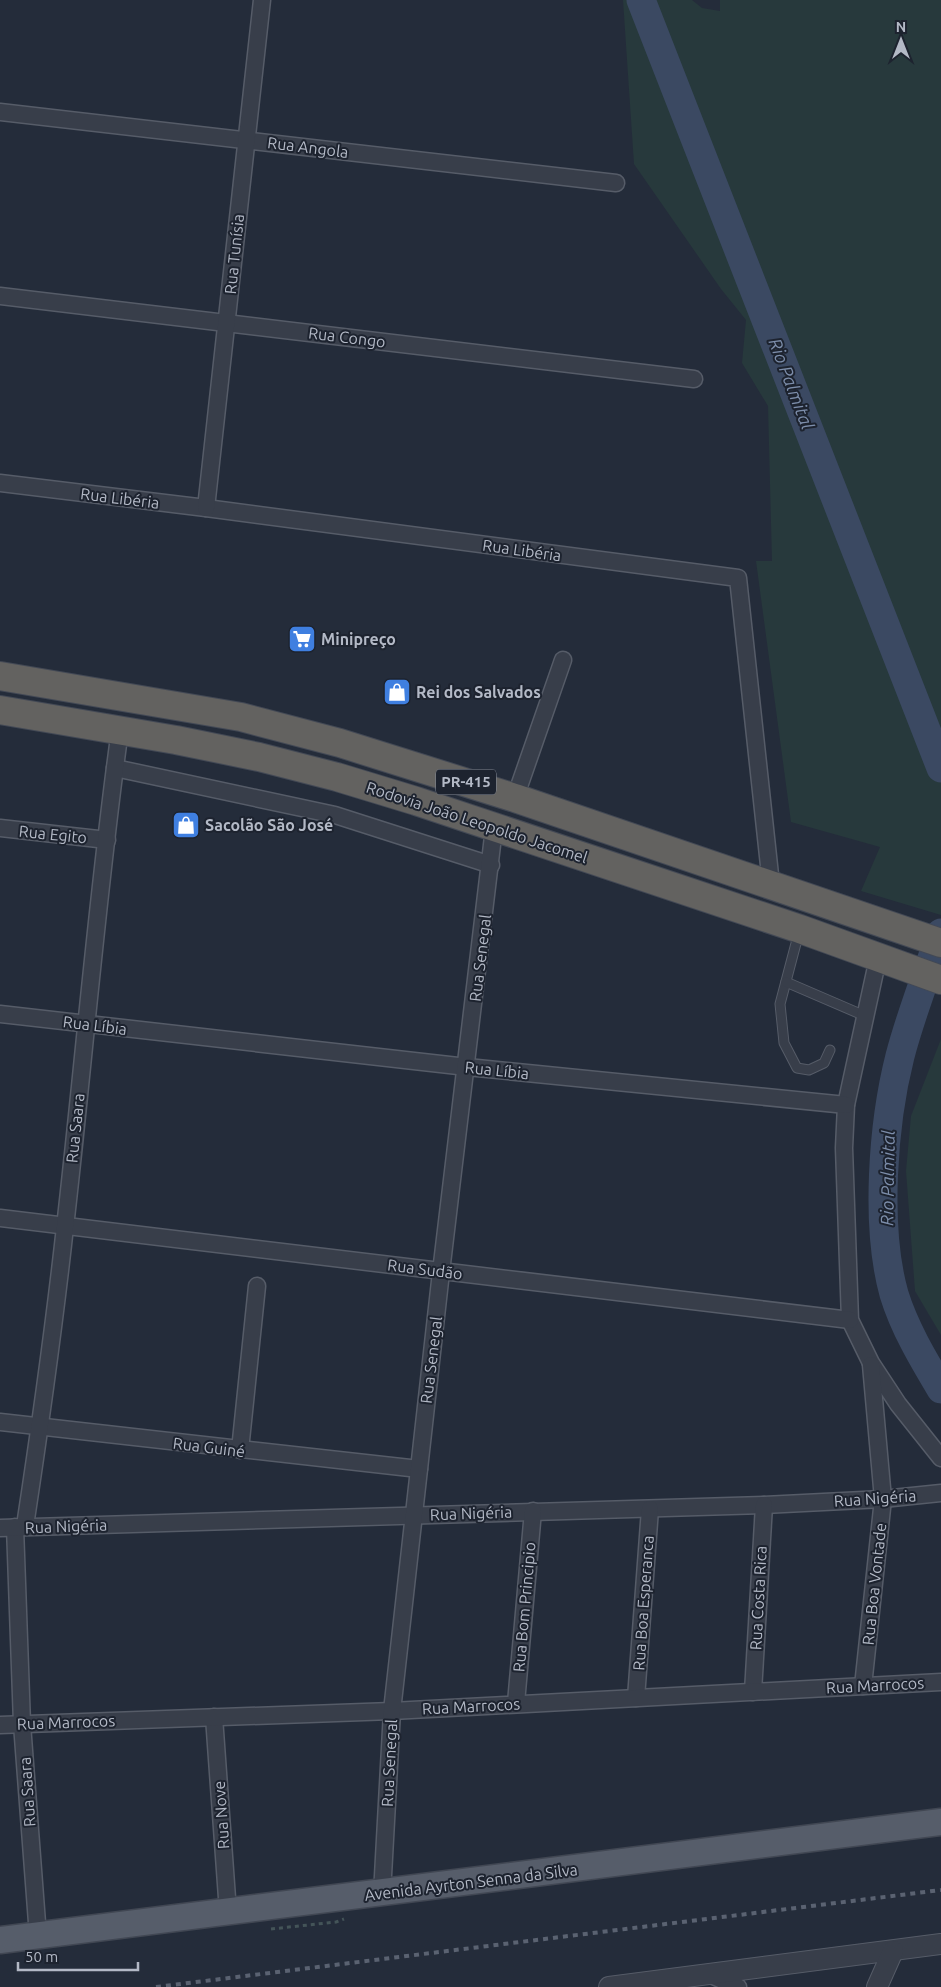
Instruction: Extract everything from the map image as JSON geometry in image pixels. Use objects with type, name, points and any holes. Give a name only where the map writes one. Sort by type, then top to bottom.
[{"type":"highway","name":"Rodovia João Leopoldo Jacomel","points":[[0,676],[241,717],[340,743],[515,798],[930,939]]},
{"type":"highway","name":"Rodovia João Leopoldo Jacomel","points":[[0,710],[120,730],[259,757],[337,777],[800,929],[941,980]]},
{"type":"main road","name":"Avenida Ayrton Senna da Silva","points":[[0,1940],[382,1894],[941,1822]]},
{"type":"street","name":"Rua Tunísia","points":[[206,508],[262,0]]},
{"type":"street","name":"Rua Angola","points":[[0,112],[616,183]]},
{"type":"street","name":"Rua Congo","points":[[0,296],[694,379]]},
{"type":"street","name":"Rua Libéria","points":[[0,483],[206,508],[738,578],[771,884]]},
{"type":"street","points":[[515,798],[563,660]]},
{"type":"street","name":"Rua Saara","points":[[38,1936],[22,1724],[13,1527],[40,1427],[65,1225],[85,1024],[120,730]]},
{"type":"street","points":[[115,768],[335,816],[491,865]]},
{"type":"street","name":"Rua Egito","points":[[0,828],[107,840]]},
{"type":"street","name":"Rua Senegal","points":[[382,1894],[392,1711],[441,1272],[494,828]]},
{"type":"street","points":[[878,958],[846,1105],[844,1148],[850,1320],[870,1363],[898,1404],[941,1458]]},
{"type":"street","name":"Rua Líbia","points":[[0,1014],[466,1067],[846,1105]]},
{"type":"street","name":"Rua Sudão","points":[[0,1218],[850,1320]]},
{"type":"street","points":[[240,1450],[257,1286]]},
{"type":"street","name":"Rua Boa Vontade","points":[[863,1686],[883,1500],[870,1363]]},
{"type":"street","name":"Rua Guiné","points":[[0,1422],[419,1469]]},
{"type":"street","name":"Rua Nigéria","points":[[13,1527],[764,1505],[883,1500],[941,1493]]},
{"type":"street","name":"Rua Costa Rica","points":[[752,1692],[764,1505]]},
{"type":"street","name":"Rua Boa Esperanca","points":[[636,1698],[650,1508]]},
{"type":"street","name":"Rua Bom Principio","points":[[516,1703],[533,1511]]},
{"type":"street","name":"Rua Marrocos","points":[[0,1725],[392,1711],[941,1682]]},
{"type":"street","name":"Rua Nove","points":[[214,1717],[228,1912]]},
{"type":"street","points":[[609,1987],[941,1944]]},
{"type":"street","points":[[877,1987],[893,1951]]},
{"type":"street","points":[[709,1974],[738,1987]]},
{"type":"lane","points":[[800,929],[780,1004],[784,1043],[797,1068],[809,1070],[824,1063],[830,1050]]},
{"type":"lane","points":[[786,982],[865,1016]]},
{"type":"shaded area","points":[[623,0],[692,0],[702,8],[720,11],[720,0],[941,0],[941,915],[861,891],[880,847],[791,822],[756,561],[772,561],[768,406],[742,363],[746,320],[721,289],[634,164]]},
{"type":"shaded area","points":[[941,1039],[941,1335],[915,1291],[906,1171],[911,1116]]},
{"type":"waterway","name":"Rio Palmital","points":[[641,0],[941,768]]},
{"type":"waterway","name":"Rio Palmital","points":[[941,933],[909,1025],[894,1083],[886,1143],[883,1206],[888,1267],[894,1294],[909,1331],[941,1389]]},
{"type":"railway","points":[[156,1987],[941,1890]]},
{"type":"place","name":"Minipreço","points":[[302,639]]},
{"type":"place","name":"Rei dos Salvados","points":[[397,692]]},
{"type":"place","name":"Sacolão São José","points":[[186,825]]}]
